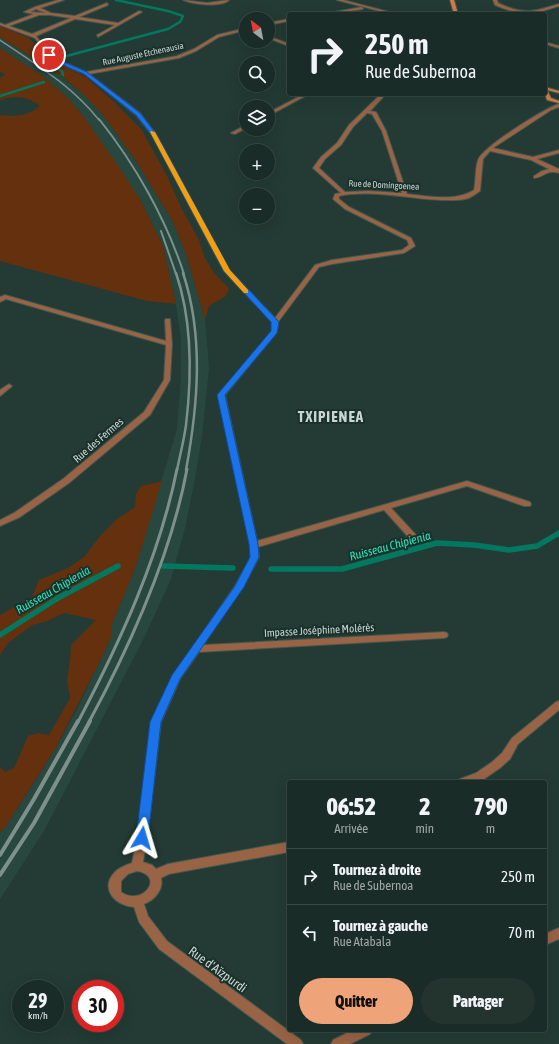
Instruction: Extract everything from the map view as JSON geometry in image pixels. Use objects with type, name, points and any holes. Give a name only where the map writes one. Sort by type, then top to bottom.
[{"type":"main road","points":[[452,0],[455,12]]},
{"type":"main road","points":[[547,89],[559,92]]},
{"type":"main road","points":[[547,92],[549,99],[559,104]]},
{"type":"main road","points":[[549,95],[559,92]]},
{"type":"street","points":[[62,0],[26,12],[119,24]]},
{"type":"street","points":[[185,0],[215,4],[225,2],[227,0]]},
{"type":"street","points":[[339,0],[384,12]]},
{"type":"street","points":[[495,0],[496,4],[516,12]]},
{"type":"street","points":[[32,36],[107,4]]},
{"type":"street","points":[[539,12],[559,6]]},
{"type":"street","points":[[337,12],[367,7]]},
{"type":"street","points":[[36,8],[45,10],[50,14]]},
{"type":"street","points":[[98,36],[140,12]]},
{"type":"street","points":[[2,25],[39,14]]},
{"type":"street","points":[[275,23],[287,20]]},
{"type":"street","points":[[2,25],[36,37],[49,55],[55,60],[86,73],[138,114],[154,135],[227,271],[275,322],[275,331],[221,395],[254,544],[255,557],[239,587],[176,678],[156,722],[142,838],[137,866]]},
{"type":"street","name":"Rue Auguste Etchenausia","points":[[86,73],[178,57],[195,50],[218,36],[239,31]]},
{"type":"street","points":[[275,40],[287,44]]},
{"type":"street","points":[[547,44],[559,47]]},
{"type":"street","points":[[275,111],[303,96]]},
{"type":"street","points":[[343,192],[316,168],[323,158],[340,144],[351,126],[382,96]]},
{"type":"street","points":[[549,109],[552,100]]},
{"type":"street","points":[[489,148],[559,104]]},
{"type":"street","points":[[366,111],[374,113],[384,131],[405,192],[404,195]]},
{"type":"street","points":[[233,133],[239,130]]},
{"type":"street","points":[[489,148],[533,160],[556,170]]},
{"type":"street","name":"Rue de Domingoenea","points":[[275,322],[317,266],[332,262],[404,251],[412,246],[409,239],[347,208],[336,199],[337,195],[343,192],[362,192],[450,199],[470,197],[477,191],[481,159],[489,148]]},
{"type":"street","points":[[533,160],[559,151]]},
{"type":"street","points":[[536,178],[539,174],[556,170]]},
{"type":"street","points":[[0,300],[5,297],[169,344]]},
{"type":"street","name":"Rue des Fermes","points":[[0,522],[17,515],[66,481],[147,412],[167,380],[169,344],[168,320]]},
{"type":"street","points":[[0,394],[9,386]]},
{"type":"street","points":[[254,544],[467,483],[527,504]]},
{"type":"street","points":[[386,507],[414,538]]},
{"type":"street","name":"Impasse Joséphine Molérès","points":[[196,649],[444,635]]},
{"type":"street","points":[[469,780],[480,776],[496,765],[506,756],[515,741],[520,736],[559,705]]},
{"type":"street","points":[[155,875],[168,869],[287,847]]},
{"type":"street","points":[[137,866],[148,869],[155,875],[156,887],[150,896],[138,902],[126,902],[117,896],[114,886],[118,875],[127,868],[137,866]]},
{"type":"street","name":"Rue d'Aïzpurdi","points":[[138,902],[143,918],[163,945],[297,1044]]},
{"type":"street","points":[[547,939],[559,933]]},
{"type":"street","points":[[337,1044],[362,1032]]},
{"type":"shaded area","points":[[0,26],[29,38],[50,60],[86,77],[142,130],[199,240],[205,258],[215,274],[229,288],[226,296],[209,306],[205,320],[186,254],[173,222],[138,164],[104,116],[84,95],[59,74],[0,37]]},
{"type":"shaded area","points":[[0,37],[58,74],[84,95],[104,116],[138,164],[173,222],[186,254],[205,320],[209,368],[202,436],[194,484],[185,528],[171,579],[143,640],[44,831],[0,899],[0,832],[4,829],[55,749],[78,707],[112,635],[112,624],[136,566],[177,429],[181,379],[181,340],[176,304],[163,246],[141,201],[84,117],[67,97],[44,77],[0,48]]},
{"type":"shaded area","points":[[0,48],[44,77],[67,97],[84,117],[119,167],[141,201],[163,246],[176,304],[147,301],[0,261],[0,115],[11,116],[26,114],[40,106],[31,100],[21,97],[10,97],[0,100],[0,78],[5,74],[0,72]]},
{"type":"shaded area","points":[[162,481],[136,566],[112,624],[112,635],[55,749],[4,829],[0,832],[0,767],[5,772],[14,768],[28,736],[38,733],[49,735],[70,698],[67,680],[71,645],[96,620],[64,613],[45,622],[32,625],[8,643],[0,655],[0,615],[32,597],[39,580],[70,567],[85,556],[100,536],[117,519],[135,507],[136,494],[141,486]]},
{"type":"waterway","points":[[59,58],[168,29],[180,22],[183,16],[168,11],[116,0]]},
{"type":"waterway","points":[[52,63],[51,65],[62,71],[63,75]]},
{"type":"waterway","points":[[0,96],[44,82]]},
{"type":"waterway","name":"Ruisseau Chipienia","points":[[271,569],[342,569],[437,543],[474,545],[509,550],[537,546],[559,533]]},
{"type":"waterway","name":"Ruisseau Chipienia","points":[[0,635],[58,598],[118,566]]},
{"type":"waterway","name":"Ruisseau Chipienia","points":[[163,566],[233,568]]},
{"type":"railway","points":[[0,40],[53,76],[77,96],[99,120]]},
{"type":"railway","points":[[99,119],[125,154],[159,213],[177,253],[184,274]]},
{"type":"railway","points":[[161,231],[176,274]]},
{"type":"railway","points":[[176,273],[188,329],[190,367],[186,425],[177,470]]},
{"type":"railway","points":[[183,273],[190,297],[194,321],[197,371],[194,421],[186,470]]},
{"type":"railway","points":[[78,722],[109,661],[149,567],[160,535],[177,469]]},
{"type":"railway","points":[[89,722],[134,631],[160,567],[171,534],[187,469]]},
{"type":"railway","points":[[0,855],[34,799],[78,721]]},
{"type":"railway","points":[[0,875],[34,823],[90,721]]},
{"type":"slow traffic","points":[[153,132],[168,163],[227,271],[246,292]]},
{"type":"district","name":"TXIPIENEA","points":[[331,417]]},
{"type":"route","points":[[49,55],[55,60],[86,73],[138,114],[154,135],[227,271],[275,322],[275,331],[221,395],[254,544],[255,557],[239,587],[176,678],[156,722],[142,838]]}]
